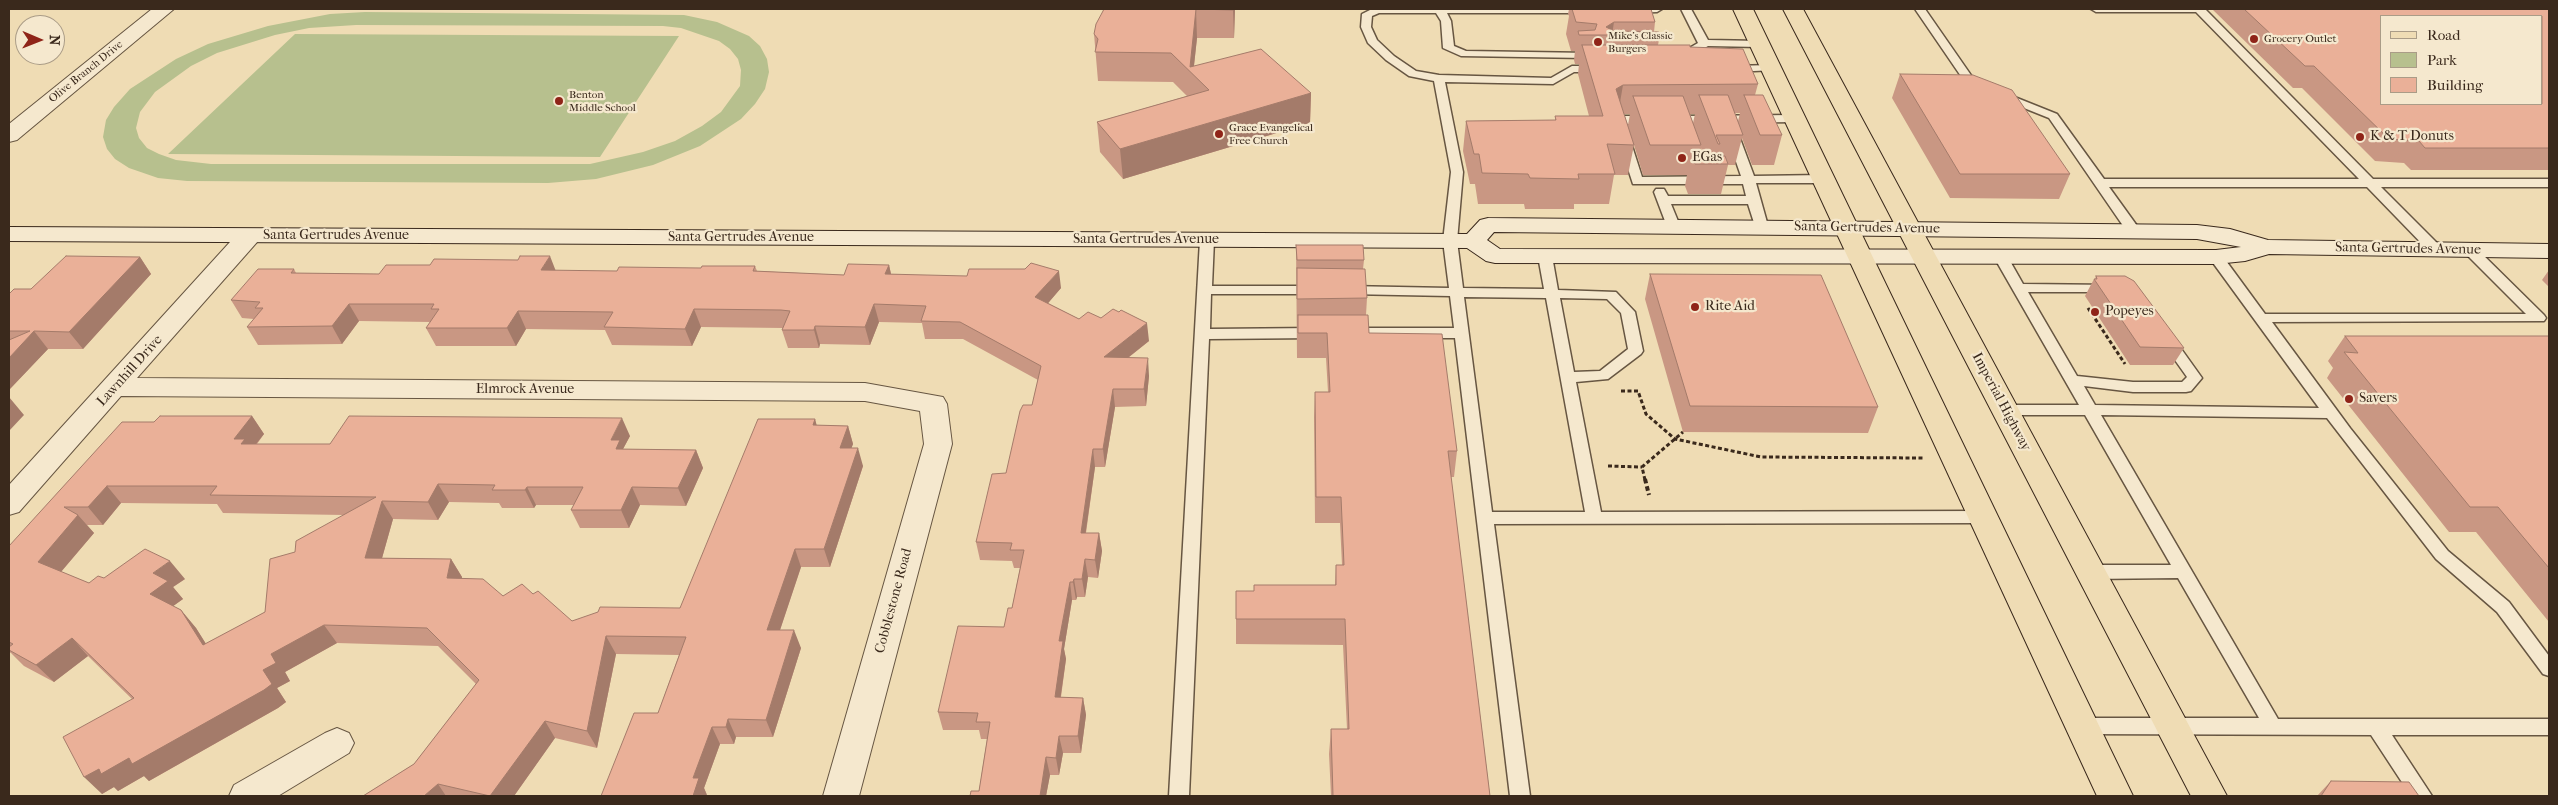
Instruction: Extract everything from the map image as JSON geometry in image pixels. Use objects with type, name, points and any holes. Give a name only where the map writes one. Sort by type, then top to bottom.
[{"type":"main road","name":"Olive Branch Drive","points":[[9,135],[164,9]]},
{"type":"main road","points":[[1743,9],[2115,796]]},
{"type":"main road","name":"Imperial Highway","points":[[1793,9],[2209,796]]},
{"type":"main road","name":"Santa Gertrudes Avenue","points":[[1461,241],[1488,225],[1761,226],[2197,232],[2230,236],[2267,247],[2549,251]]},
{"type":"main road","name":"Santa Gertrudes Avenue","points":[[9,234],[1461,241],[1495,256],[1860,255],[2216,257],[2245,254],[2267,247]]},
{"type":"main road","name":"Lawnhill Drive","points":[[9,504],[249,236]]},
{"type":"main road","name":"Elmrock Avenue","points":[[115,387],[865,392],[933,404]]},
{"type":"main road","name":"Cobblestone Road","points":[[841,796],[938,444],[933,404]]},
{"type":"main road","points":[[247,796],[337,743]]},
{"type":"lane","points":[[1611,69],[1572,69],[1553,81],[1439,78],[1413,74],[1390,58],[1372,41],[1366,27],[1365,12],[1439,9],[1657,9]]},
{"type":"lane","points":[[1439,9],[1446,21],[1449,48],[1465,54],[1586,55]]},
{"type":"lane","points":[[1686,9],[1702,41],[1706,43]]},
{"type":"lane","points":[[1920,9],[1971,83],[2052,116],[2133,230]]},
{"type":"lane","points":[[2096,9],[2199,9],[2435,249]]},
{"type":"lane","points":[[1667,56],[1686,56],[1706,43],[1760,44]]},
{"type":"lane","points":[[1719,69],[1771,68]]},
{"type":"lane","points":[[1439,78],[1453,125],[1461,241],[1456,291],[1520,796]]},
{"type":"lane","points":[[1795,119],[1618,120],[1637,181],[1703,176],[1749,180],[1824,179]]},
{"type":"lane","points":[[1673,120],[1692,146]]},
{"type":"lane","points":[[1727,120],[1749,180],[1761,226]]},
{"type":"lane","points":[[1656,181],[1673,226]]},
{"type":"lane","points":[[2100,183],[2549,183]]},
{"type":"lane","points":[[1663,200],[1753,200]]},
{"type":"lane","points":[[1179,796],[1207,240]]},
{"type":"lane","points":[[2470,250],[2549,328]]},
{"type":"lane","points":[[1545,256],[1594,518]]},
{"type":"lane","points":[[2001,257],[2272,725]]},
{"type":"lane","points":[[2216,257],[2331,413],[2442,555],[2503,607],[2549,668]]},
{"type":"lane","points":[[2019,288],[2118,288],[2125,291]]},
{"type":"lane","points":[[1204,290],[1456,291],[1611,295],[1628,312],[1636,351],[1603,376],[1568,377]]},
{"type":"lane","points":[[2262,318],[2539,318]]},
{"type":"lane","points":[[2073,380],[2134,387],[2186,387],[2195,378],[2161,330]]},
{"type":"lane","points":[[1352,333],[1461,333]]},
{"type":"lane","points":[[1202,334],[1332,334]]},
{"type":"lane","points":[[2006,410],[2331,413]]},
{"type":"lane","points":[[1485,518],[1983,516]]},
{"type":"lane","points":[[2090,572],[2184,571]]},
{"type":"lane","points":[[2082,726],[2549,727]]},
{"type":"lane","points":[[2376,726],[2422,796]]},
{"type":"path","points":[[2085,304],[2129,370]]},
{"type":"path","points":[[1612,391],[1638,391],[1646,414],[1675,439],[1761,457],[1923,458]]},
{"type":"path","points":[[1585,466],[1642,467],[1683,432]]},
{"type":"path","points":[[1642,467],[1654,518]]},
{"type":"green space","points":[[365,12],[684,15],[717,22],[749,36],[760,46],[767,59],[769,72],[765,89],[755,104],[741,119],[700,146],[653,165],[596,179],[548,183],[187,181],[158,178],[129,168],[115,159],[107,149],[103,137],[106,120],[114,107],[130,89],[176,59],[208,44],[268,26],[330,14]],"holes":[[[356,25],[663,26],[681,28],[719,41],[730,49],[738,59],[741,70],[740,86],[721,112],[702,126],[675,141],[643,152],[590,164],[211,164],[176,160],[159,154],[147,148],[139,138],[136,128],[140,112],[155,92],[191,66],[217,53],[275,35],[309,28]]]},
{"type":"green space","points":[[295,34],[679,36],[600,157],[168,154]]},
{"type":"building","points":[[1104,9],[1196,9],[1190,67],[1261,49],[1311,93],[1120,149],[1097,122],[1209,90],[1171,53],[1095,52],[1098,39],[1094,34],[1096,24]]},
{"type":"building","points":[[1196,9],[1233,9],[1233,10]]},
{"type":"building","points":[[1572,9],[1651,9],[1655,22],[1614,22],[1606,27],[1614,31],[1659,32],[1660,35],[1579,35],[1578,31],[1595,30],[1597,24],[1576,22]]},
{"type":"building","points":[[2244,9],[2549,9],[2549,148],[2425,148],[2419,141],[2389,139],[2314,66],[2305,66]]},
{"type":"building","points":[[1582,45],[1690,45],[1690,47],[1743,49],[1758,84],[1623,85],[1616,89],[1634,145],[1607,144],[1615,174],[1578,174],[1579,179],[1530,178],[1528,174],[1482,173],[1479,154],[1474,154],[1466,121],[1556,120],[1555,116],[1603,116]]},
{"type":"building","points":[[1900,74],[1973,75],[2012,90],[2070,174],[1960,174]]},
{"type":"building","points":[[1699,95],[1728,95],[1743,135],[1716,135],[1720,144],[1718,144]]},
{"type":"building","points":[[1744,95],[1763,95],[1782,135],[1760,135]]},
{"type":"building","points":[[1633,96],[1683,96],[1701,145],[1650,145]]},
{"type":"building","points":[[1692,156],[1725,156],[1728,164],[1695,164]]},
{"type":"building","points":[[1296,245],[1363,245],[1364,260],[1297,260]]},
{"type":"building","points":[[66,256],[140,257],[69,332],[34,331],[9,358],[9,340],[30,331],[9,331],[9,294],[14,289],[31,289]]},
{"type":"building","points":[[520,256],[550,256],[541,270],[617,271],[619,267],[701,268],[702,266],[755,266],[753,271],[844,275],[848,264],[889,265],[885,274],[967,276],[969,269],[1025,269],[1031,263],[1059,271],[1035,297],[1079,319],[1088,312],[1101,318],[1113,309],[1119,312],[1121,310],[1147,323],[1104,357],[1148,358],[1144,389],[1113,389],[1103,449],[1093,449],[1081,533],[1099,533],[1095,560],[1085,559],[1082,579],[1074,579],[1073,582],[1070,582],[1059,641],[1063,641],[1055,697],[1083,698],[1078,736],[1059,736],[1056,758],[1046,757],[1040,796],[970,796],[971,791],[979,791],[990,722],[976,722],[978,713],[938,712],[958,626],[1004,627],[1008,608],[1012,608],[1024,550],[1010,550],[1012,543],[976,542],[992,474],[1006,473],[1020,411],[1023,405],[1032,405],[1041,366],[960,322],[921,321],[926,306],[874,304],[865,327],[815,326],[814,330],[782,330],[790,311],[694,309],[685,329],[604,327],[613,312],[518,311],[507,328],[426,328],[439,309],[431,309],[434,304],[349,304],[332,326],[247,327],[263,308],[255,308],[260,302],[231,300],[258,269],[294,269],[291,273],[379,274],[386,265],[430,265],[434,259],[518,260]]},
{"type":"building","points":[[1297,268],[1365,269],[1367,298],[1297,299]]},
{"type":"building","points":[[1650,274],[1821,275],[1878,407],[1690,406]]},
{"type":"building","points":[[2096,276],[2125,276],[2134,281],[2184,348],[2140,347],[2094,279],[2097,279]]},
{"type":"building","points":[[1298,315],[1368,315],[1369,333],[1442,334],[1457,451],[1448,451],[1490,796],[1333,796],[1331,729],[1349,729],[1345,619],[1236,619],[1236,591],[1254,591],[1254,585],[1336,585],[1336,565],[1344,565],[1341,497],[1316,497],[1315,392],[1330,392],[1327,333],[1298,333]]},
{"type":"building","points":[[2345,336],[2549,336],[2549,568],[2498,507],[2470,507],[2344,352],[2358,353]]},
{"type":"building","points":[[160,416],[252,416],[234,439],[245,439],[241,444],[330,444],[349,416],[622,418],[611,440],[620,440],[616,449],[696,450],[678,488],[632,487],[621,510],[571,510],[583,487],[527,487],[525,490],[492,490],[495,485],[438,484],[428,502],[382,501],[365,558],[451,559],[447,578],[483,579],[503,596],[522,584],[533,594],[538,591],[572,621],[598,612],[600,607],[680,608],[758,419],[815,419],[813,425],[848,426],[840,448],[858,448],[824,549],[795,549],[767,630],[794,630],[766,720],[728,719],[726,727],[712,727],[693,778],[699,778],[693,796],[601,796],[634,713],[658,713],[686,637],[606,636],[587,731],[545,721],[490,796],[438,784],[424,796],[363,796],[414,764],[479,680],[427,628],[324,625],[271,654],[276,663],[263,670],[272,684],[264,690],[132,764],[129,758],[101,774],[99,769],[84,777],[63,737],[134,698],[72,638],[36,665],[9,650],[9,647],[13,644],[9,642],[9,546],[122,422],[154,422]],"holes":[[[107,486],[217,486],[210,495],[376,497],[296,541],[295,552],[270,559],[265,612],[203,645],[181,610],[150,594],[168,581],[153,573],[170,561],[145,549],[104,578],[98,576],[89,583],[38,562],[78,515],[64,507],[88,507]]]},
{"type":"building","points":[[2331,781],[2409,782],[2419,796],[2321,796]]},
{"type":"place","name":"Grocery Outlet","points":[[2254,39]]},
{"type":"place","name":"Mike's Classic Burgers","points":[[1598,42]]},
{"type":"place","name":"Benton Middle School","points":[[559,101]]},
{"type":"place","name":"Grace Evangelical Free Church","points":[[1219,134]]},
{"type":"place","name":"K & T Donuts","points":[[2360,137]]},
{"type":"place","name":"EGas","points":[[1682,158]]},
{"type":"place","name":"Rite Aid","points":[[1695,307]]},
{"type":"place","name":"Popeyes","points":[[2095,312]]},
{"type":"place","name":"Savers","points":[[2349,399]]}]
